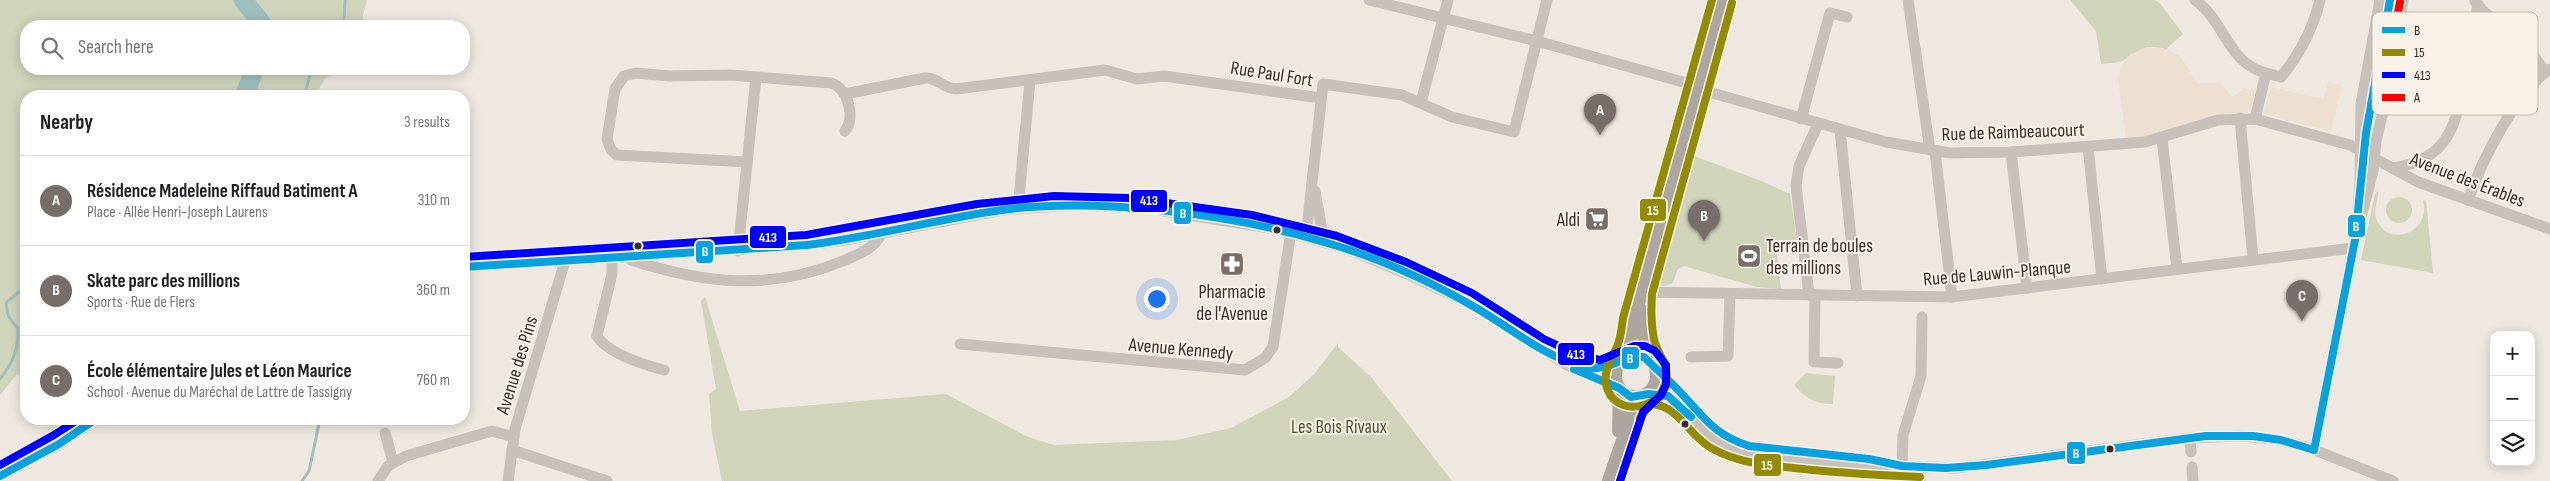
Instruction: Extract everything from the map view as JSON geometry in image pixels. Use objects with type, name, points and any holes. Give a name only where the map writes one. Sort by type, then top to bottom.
[{"type":"main road","points":[[1609,480],[1621,420],[1620,389],[1616,376],[1629,343],[1633,321],[1722,0]]},
{"type":"main road","points":[[1609,480],[1634,408],[1657,382],[1654,364],[1645,345],[1640,323],[1642,292]]},
{"type":"main road","points":[[1621,363],[1636,355],[1644,357],[1654,364]]},
{"type":"main road","points":[[1620,389],[1631,397],[1646,395]]},
{"type":"street","points":[[1369,0],[1537,42],[1690,84],[1688,94],[1697,93]]},
{"type":"street","points":[[1421,102],[1448,0]]},
{"type":"street","points":[[1306,236],[1323,84],[1389,93],[1421,102],[1452,117],[1514,132],[1547,0]]},
{"type":"street","points":[[1908,0],[1933,151],[1952,297]]},
{"type":"street","points":[[2195,0],[2212,16],[2241,61],[2252,69],[2281,77],[2292,64],[2308,37],[2320,0]]},
{"type":"street","points":[[2476,3],[2487,12]]},
{"type":"street","points":[[1801,119],[1830,13],[1847,18]]},
{"type":"street","points":[[2314,450],[2354,244],[2360,184],[2359,149],[2364,87],[2372,44]]},
{"type":"street","points":[[2538,59],[2548,71],[2538,83]]},
{"type":"street","name":"Rue Paul Fort","points":[[845,94],[925,78],[932,78],[952,89],[1106,70],[1137,79],[1159,75],[1321,98]]},
{"type":"street","points":[[2255,118],[2266,73]]},
{"type":"street","points":[[747,162],[674,157],[621,157],[611,150],[608,139],[615,89],[618,81],[627,74],[756,77],[831,83],[841,88],[845,94],[850,119],[844,131]]},
{"type":"street","points":[[738,251],[756,77]]},
{"type":"street","points":[[1018,209],[1030,80]]},
{"type":"street","name":"Rue de Raimbeaucourt","points":[[1697,93],[1840,130],[1933,151],[2011,152],[2088,147],[2162,139],[2218,120],[2255,118],[2330,138],[2359,149],[2374,158]]},
{"type":"street","points":[[2354,244],[2363,215],[2382,115]]},
{"type":"street","points":[[2392,168],[2404,166],[2423,158],[2438,148],[2451,132],[2458,115]]},
{"type":"street","points":[[2468,200],[2479,170],[2502,128],[2512,115]]},
{"type":"street","points":[[2240,118],[2253,259]]},
{"type":"street","points":[[1818,124],[1799,166],[1796,185],[1812,295],[1814,362],[1838,363]]},
{"type":"street","points":[[1840,130],[1857,296]]},
{"type":"street","name":"Rue de Raimbeaucourt","points":[[2330,138],[2360,137],[2376,142]]},
{"type":"street","points":[[2162,139],[2177,269]]},
{"type":"street","points":[[2088,147],[2102,279]]},
{"type":"street","points":[[2011,152],[2027,288]]},
{"type":"street","name":"Avenue des Érables","points":[[2374,158],[2418,182],[2550,229]]},
{"type":"street","points":[[1313,180],[1324,241]]},
{"type":"street","points":[[470,267],[738,251],[820,244],[1018,209],[1087,204],[1134,207],[1291,232],[1324,241],[1383,263],[1460,299],[1575,369],[1620,389]]},
{"type":"street","name":"Avenue Kennedy","points":[[960,344],[1245,370],[1265,358],[1273,347],[1291,232]]},
{"type":"street","points":[[625,258],[652,266],[721,280],[769,281],[819,271],[869,249],[878,242],[882,233]]},
{"type":"street","name":"Rue de Lauwin-Planque","points":[[1642,292],[1952,297],[2102,279],[2354,244]]},
{"type":"street","points":[[612,258],[612,274],[596,336],[603,344],[618,352],[640,363],[664,370]]},
{"type":"street","name":"Avenue des Pins","points":[[508,481],[514,437],[565,261]]},
{"type":"street","points":[[1691,357],[1728,356],[1730,294]]},
{"type":"street","points":[[1902,466],[1904,430],[1921,376],[1922,317]]},
{"type":"street","points":[[1546,351],[1567,362],[1591,369],[1605,369],[1621,363]]},
{"type":"street","points":[[1654,364],[1707,424],[1736,443],[1769,450],[1868,459],[1902,466]]},
{"type":"street","points":[[1646,395],[1662,394],[1674,400],[1710,436],[1744,452],[1839,463],[1920,467],[1986,465],[2190,438],[2253,436],[2288,442],[2314,450],[2393,481]]},
{"type":"street","points":[[34,459],[76,425]]},
{"type":"street","points":[[0,476],[34,459],[87,425]]},
{"type":"street","points":[[378,481],[383,471],[393,462],[406,456],[492,431],[514,437]]},
{"type":"street","points":[[385,433],[393,462]]},
{"type":"street","points":[[2190,438],[2191,452]]},
{"type":"street","points":[[512,450],[607,481]]},
{"type":"street","points":[[1920,467],[1920,481]]},
{"type":"street","points":[[2192,467],[2193,481]]},
{"type":"green space","points":[[0,0],[367,0],[363,20],[20,20],[20,75],[333,75],[325,78],[318,90],[20,90],[20,376],[17,374],[0,395]]},
{"type":"green space","points":[[2070,0],[2154,0],[2159,2],[2183,34],[2166,49],[2148,47],[2139,50],[2123,61],[2101,64],[2096,31]]},
{"type":"green space","points":[[1694,156],[1759,180],[1790,194],[1797,241],[1776,245],[1781,289],[1757,287],[1684,266],[1678,269],[1672,284],[1663,286],[1659,284]]},
{"type":"green space","points":[[2378,191],[2375,211],[2376,218],[2382,228],[2389,233],[2398,235],[2407,233],[2421,221],[2424,212],[2423,201],[2426,200],[2433,273],[2361,260],[2375,194]]},
{"type":"green space","points":[[2399,197],[2408,201],[2412,210],[2408,219],[2399,223],[2390,219],[2386,210],[2390,201]]},
{"type":"green space","name":"Les Bois Rivaux","points":[[705,297],[740,411],[946,394],[1028,437],[1054,445],[1177,440],[1231,428],[1289,397],[1315,373],[1338,343],[1338,347],[1372,378],[1452,481],[722,481],[712,434],[709,394],[716,389],[701,301]]},
{"type":"green space","points":[[1806,373],[1835,376],[1833,404],[1812,400],[1794,385]]},
{"type":"shaded area","points":[[2147,47],[2166,49],[2180,56],[2198,84],[2220,82],[2232,97],[2244,89],[2255,90],[2251,111],[2148,136],[2126,139],[2118,78],[2124,60],[2131,54]]},
{"type":"shaded area","points":[[2328,82],[2342,85],[2331,131],[2264,114],[2271,87],[2324,99]]},
{"type":"waterway","points":[[243,0],[259,20]]},
{"type":"waterway","points":[[343,20],[345,0]]},
{"type":"waterway","points":[[246,90],[253,75]]},
{"type":"waterway","points":[[306,90],[310,75]]},
{"type":"waterway","points":[[0,379],[12,361],[17,342],[18,328],[9,316],[7,302],[20,291]]},
{"type":"waterway","points":[[302,481],[309,471],[319,425]]},
{"type":"transit line","name":"15","points":[[1712,0],[1623,318],[1619,341],[1606,372],[1606,384],[1610,395],[1617,402],[1626,406],[1646,405],[1655,400],[1662,392],[1666,382],[1666,371],[1653,333],[1652,294],[1732,3]]},
{"type":"transit line","name":"B","points":[[2388,12],[2390,0]]},
{"type":"transit line","name":"A","points":[[2398,12],[2400,2]]},
{"type":"transit line","name":"B","points":[[2314,450],[2355,240],[2366,133],[2372,100]]},
{"type":"transit line","name":"413","points":[[470,257],[806,235],[977,204],[1054,196],[1131,198],[1252,215],[1337,236],[1406,262],[1472,293],[1544,339],[1578,355],[1600,360],[1634,346],[1645,346],[1655,351],[1666,365],[1666,385],[1661,395],[1643,412],[1620,481]]},
{"type":"transit line","name":"B","points":[[470,267],[807,245],[978,214],[1039,206],[1121,207],[1164,211],[1248,223],[1288,232],[1364,255],[1441,289],[1478,309],[1543,350],[1571,363],[1585,367],[1601,368],[1629,358],[1644,357],[1710,424],[1727,436],[1749,446],[1869,459],[1902,466],[1946,468],[1986,465],[2206,436],[2253,436],[2281,440],[2314,450]]},
{"type":"transit line","name":"B","points":[[1574,369],[1619,388],[1631,397],[1648,394],[1668,396],[1691,417]]},
{"type":"transit line","name":"15","points":[[1620,481],[1643,413],[1661,394],[1667,380]]},
{"type":"transit line","name":"15","points":[[1640,418],[1650,404],[1660,405],[1676,415],[1705,444],[1723,454],[1752,463],[1872,475],[1920,477]]},
{"type":"transit line","name":"413","points":[[0,465],[70,425]]},
{"type":"transit line","name":"B","points":[[0,476],[59,444],[87,425]]},
{"type":"place","name":"Résidence Madeleine Riffaud Batiment A","points":[[1600,135]]},
{"type":"place","name":"Aldi","points":[[1597,219]]},
{"type":"place","name":"Skate parc des millions","points":[[1704,241]]},
{"type":"place","name":"Terrain de boules des millions","points":[[1749,256]]},
{"type":"place","name":"Pharmacie de l'Avenue","points":[[1232,264]]},
{"type":"place","name":"École élémentaire Jules et Léon Maurice","points":[[2302,321]]}]
